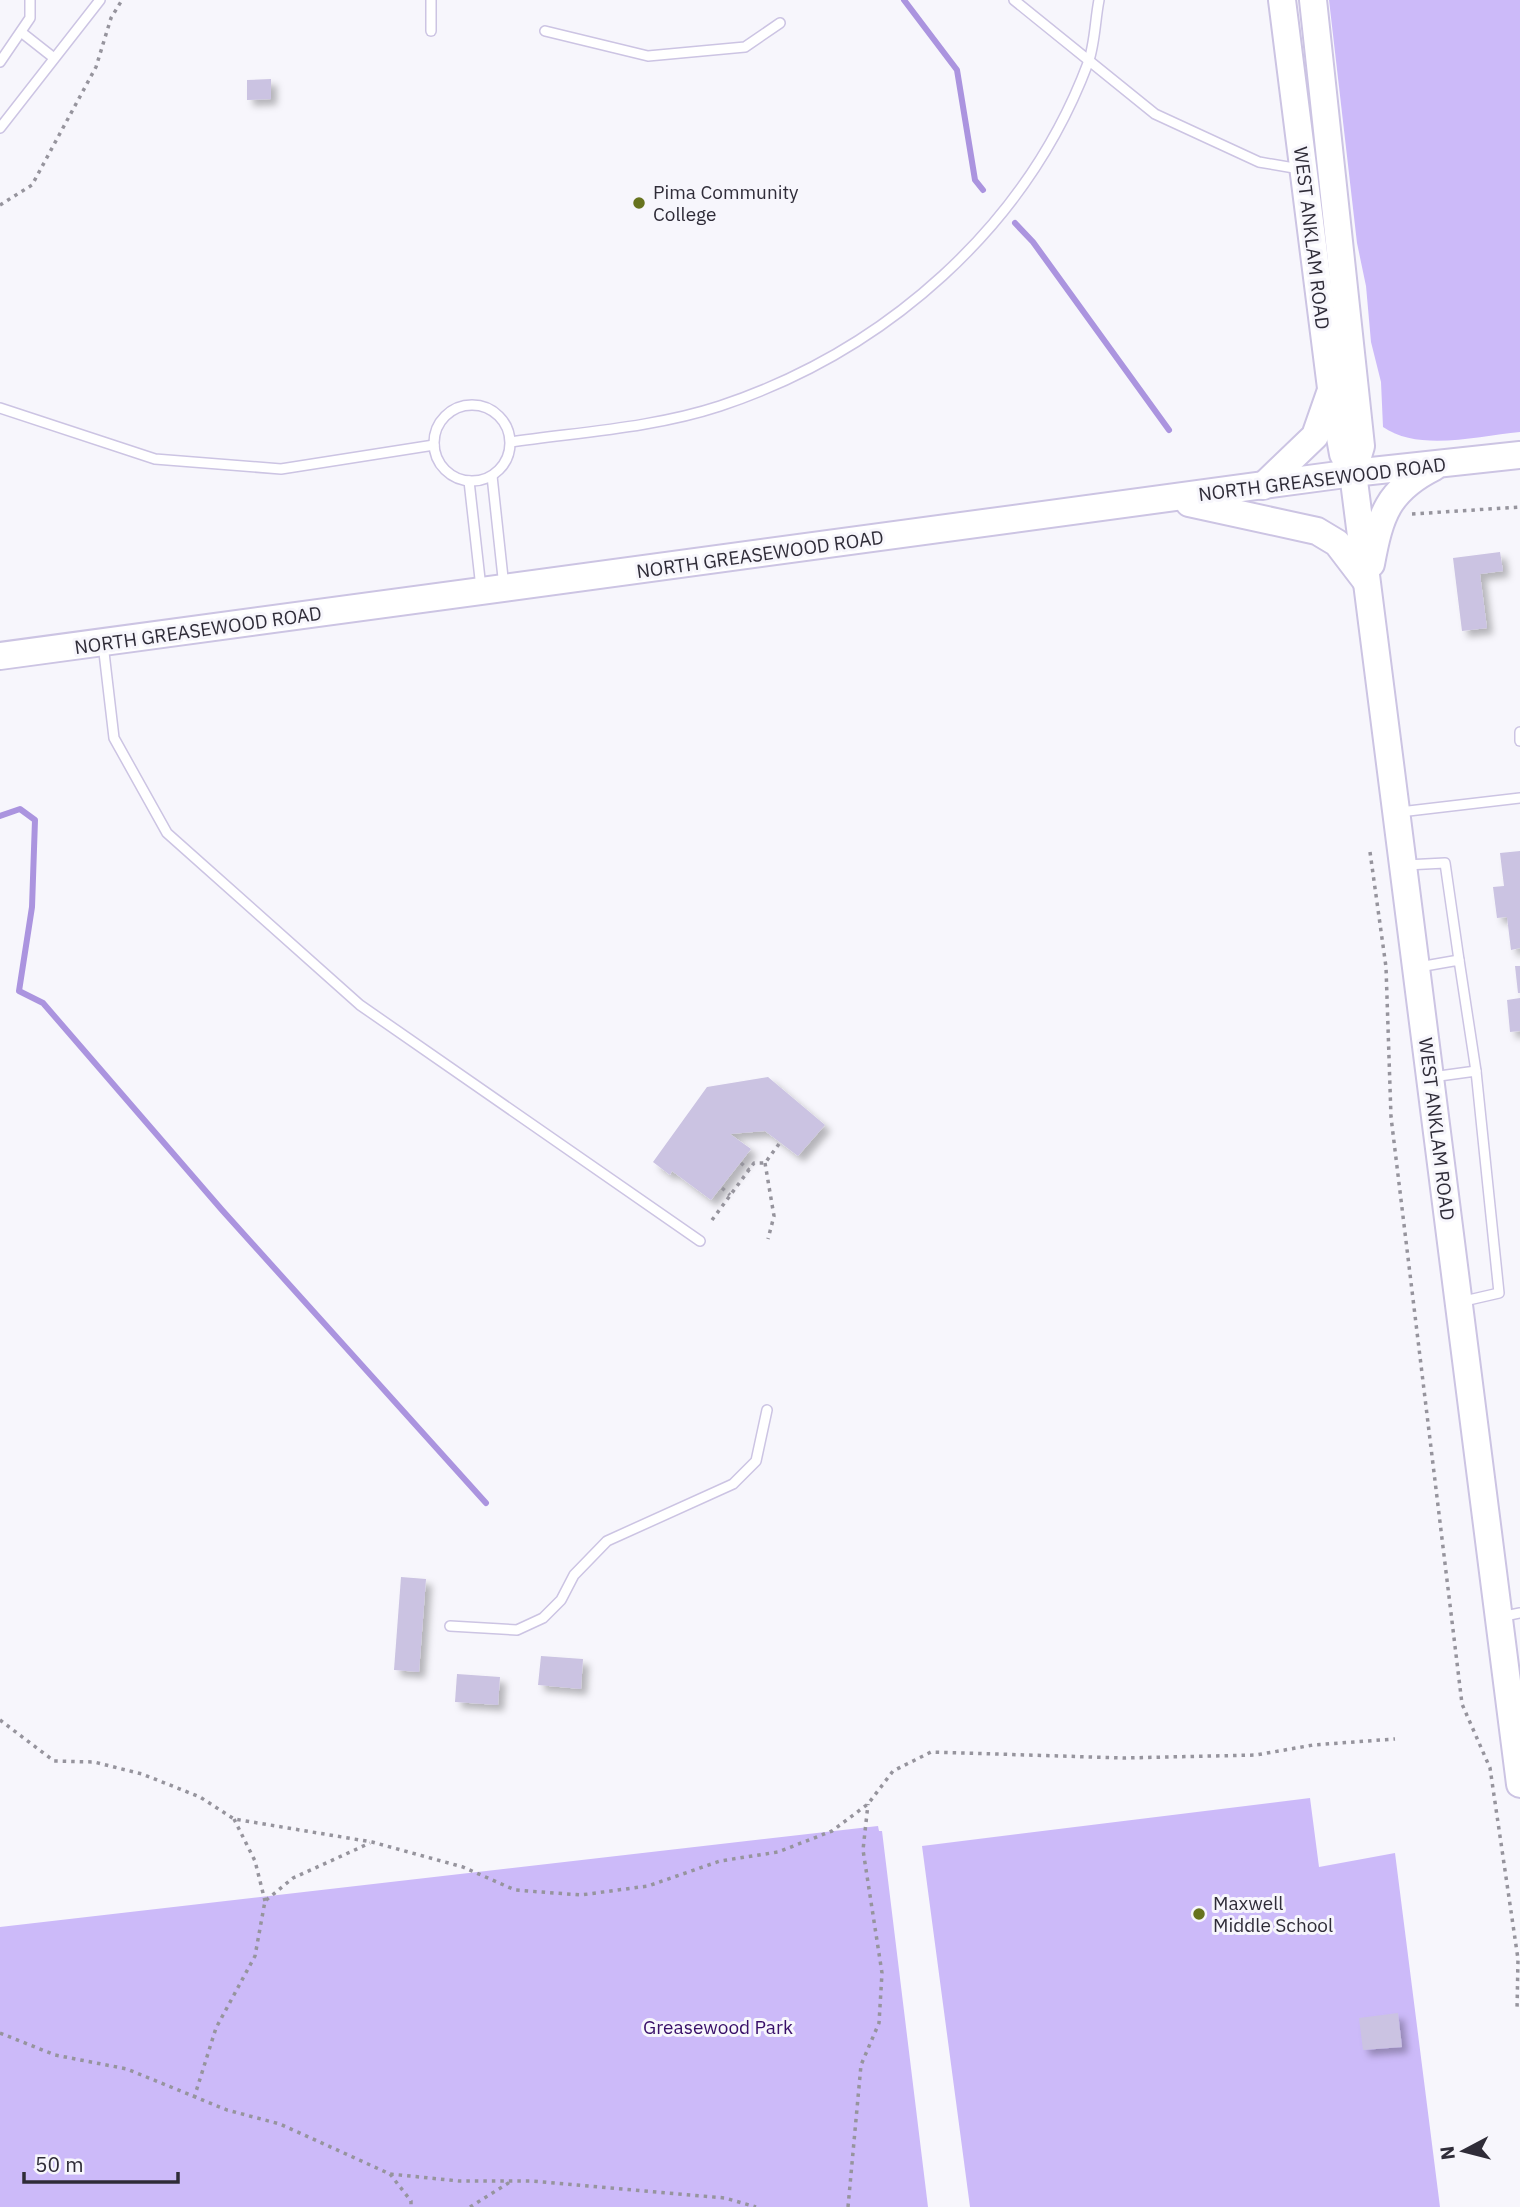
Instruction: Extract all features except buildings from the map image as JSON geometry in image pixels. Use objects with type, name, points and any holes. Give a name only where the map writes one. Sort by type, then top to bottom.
[{"type":"main road","name":"WEST ANKLAM ROAD","points":[[1282,0],[1331,388],[1343,454],[1353,473],[1459,1303],[1509,1615],[1520,1784]]},
{"type":"main road","name":"WEST ANKLAM ROAD","points":[[1313,0],[1362,446],[1353,473]]},
{"type":"main road","points":[[1263,485],[1315,436],[1331,388]]},
{"type":"main road","name":"NORTH GREASEWOOD ROAD","points":[[0,656],[1353,473],[1520,455]]},
{"type":"main road","points":[[1367,583],[1376,536],[1391,500],[1408,480],[1442,463]]},
{"type":"main road","points":[[1167,499],[1317,531],[1337,543],[1367,583]]},
{"type":"lane","points":[[0,62],[30,18],[30,0]]},
{"type":"lane","points":[[431,0],[431,31]]},
{"type":"lane","points":[[1014,0],[1166,120],[1259,162],[1304,170]]},
{"type":"lane","points":[[511,442],[664,420],[718,407],[824,363],[875,331],[964,259],[1005,208],[1051,142],[1088,61],[1099,0]]},
{"type":"lane","points":[[0,128],[97,1]]},
{"type":"lane","points":[[545,31],[648,57],[744,47],[780,23]]},
{"type":"lane","points":[[21,32],[54,58]]},
{"type":"lane","points":[[471,405],[494,411],[509,430],[511,442],[506,462],[492,476],[469,481],[459,479],[441,466],[434,445],[440,421],[459,407],[471,405]]},
{"type":"lane","points":[[0,408],[155,459],[281,469],[434,445]]},
{"type":"lane","points":[[492,476],[493,590]]},
{"type":"lane","points":[[469,481],[493,590]]},
{"type":"lane","points":[[103,642],[114,738],[167,833],[360,1005],[700,1241]]},
{"type":"lane","points":[[1520,732],[1520,741]]},
{"type":"lane","points":[[1396,812],[1520,798]]},
{"type":"lane","points":[[1403,866],[1446,863],[1476,1071],[1499,1293],[1459,1303]]},
{"type":"lane","points":[[1416,967],[1459,960]]},
{"type":"lane","points":[[1430,1078],[1476,1071]]},
{"type":"lane","points":[[450,1626],[517,1630],[543,1618],[561,1601],[574,1574],[607,1541],[733,1484],[756,1461],[767,1410]]},
{"type":"path","points":[[0,205],[32,185],[96,67],[111,18],[122,0]]},
{"type":"path","points":[[1403,514],[1520,507]]},
{"type":"path","points":[[1370,852],[1386,967],[1391,1117],[1460,1690],[1462,1704],[1490,1768],[1518,1959],[1517,2011]]},
{"type":"path","points":[[768,1240],[774,1216],[765,1163],[779,1144]]},
{"type":"path","points":[[741,1163],[749,1170]]},
{"type":"path","points":[[712,1220],[754,1163],[765,1163]]},
{"type":"path","points":[[722,1188],[730,1195]]},
{"type":"path","points":[[0,1720],[54,1761],[94,1762],[142,1774],[200,1797],[234,1819],[372,1842],[463,1867],[515,1890],[582,1895],[648,1886],[720,1861],[778,1852],[832,1832],[868,1804],[893,1771],[931,1752],[1124,1758],[1256,1755],[1313,1745],[1395,1740]]},
{"type":"path","points":[[848,2207],[861,2065],[879,2023],[881,1986],[863,1850],[868,1804]]},
{"type":"path","points":[[194,2098],[216,2028],[255,1956],[265,1901],[255,1861],[234,1819]]},
{"type":"path","points":[[265,1901],[293,1878],[372,1842]]},
{"type":"path","points":[[0,2034],[55,2055],[127,2069],[194,2098],[280,2124],[390,2174],[725,2198],[756,2207]]},
{"type":"path","points":[[390,2174],[411,2201],[411,2207]]},
{"type":"path","points":[[470,2207],[512,2181]]},
{"type":"green space","points":[[1329,0],[1520,0],[1520,432],[1431,441],[1398,435],[1383,427],[1381,382],[1371,342],[1366,286],[1357,243]]},
{"type":"green space","name":"Maxwell Middle School","points":[[1310,1798],[1319,1867],[1395,1853],[1440,2207],[970,2207],[922,1846]]},
{"type":"green space","name":"Greasewood Park","points":[[878,1826],[879,1831],[882,1831],[928,2207],[0,2207],[0,1927]]},
{"type":"waterway","points":[[904,0],[957,70],[975,180],[983,190]]},
{"type":"waterway","points":[[1015,223],[1033,242],[1169,430]]},
{"type":"waterway","points":[[0,816],[20,809],[35,820],[32,907],[19,991],[43,1003],[222,1210],[486,1503]]},
{"type":"place","name":"Pima Community College","points":[[639,203]]},
{"type":"place","name":"Maxwell Middle School","points":[[1199,1914]]}]
